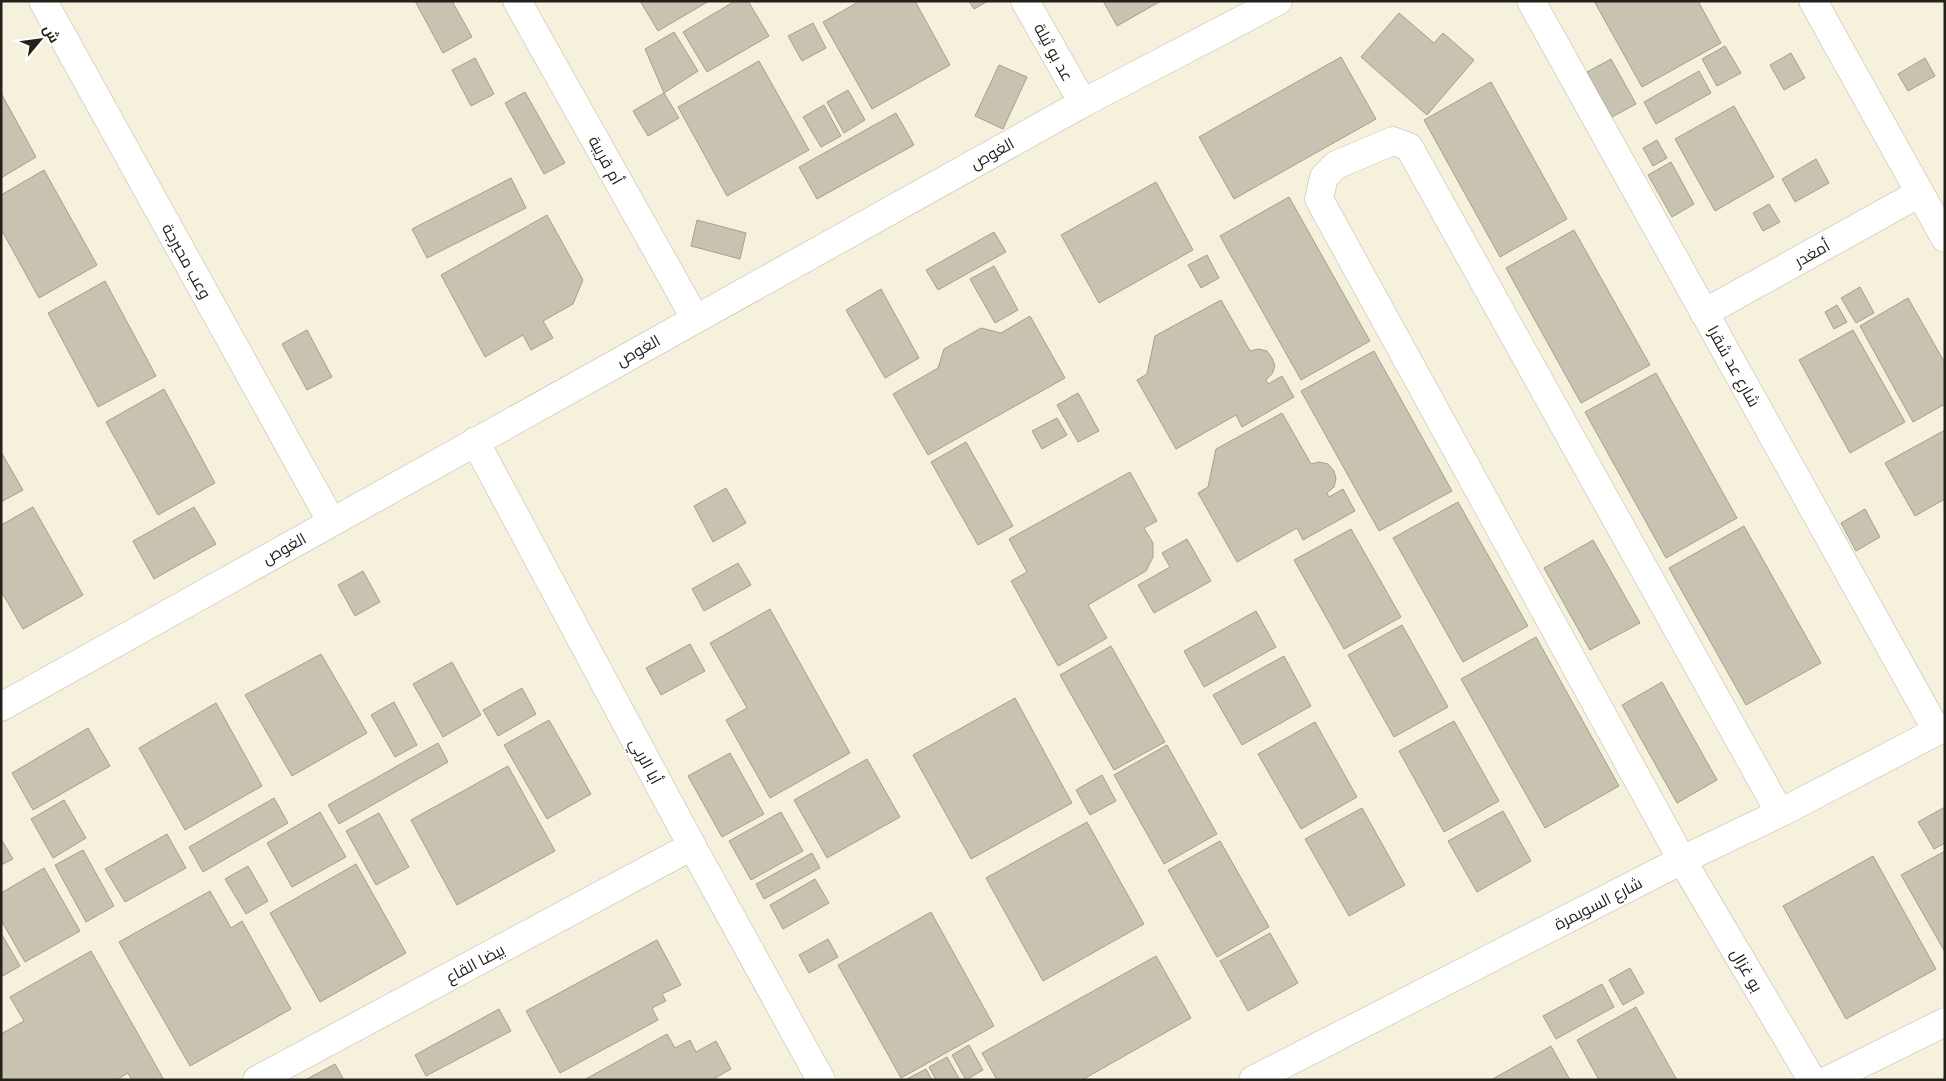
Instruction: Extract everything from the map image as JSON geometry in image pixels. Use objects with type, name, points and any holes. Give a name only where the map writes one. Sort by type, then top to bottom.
[{"type":"street","name":"وعب محيرجة","points":[[43,1],[331,521]]},
{"type":"street","name":"أم قريبة","points":[[517,1],[695,318]]},
{"type":"street","name":"عد بو ثيلة","points":[[1025,1],[1082,103]]},
{"type":"street","name":"الغوص","points":[[1,707],[1082,103],[1278,1]]},
{"type":"street","name":"شارع عد شقرا","points":[[1531,1],[1704,313],[1941,729]]},
{"type":"street","points":[[1813,1],[1945,238]]},
{"type":"street","name":"بو غزال","points":[[1780,814],[1409,147],[1392,141],[1336,165],[1324,177],[1319,199],[1682,860],[1812,1080]]},
{"type":"street","name":"أمغدر","points":[[1704,313],[1920,193]]},
{"type":"street","name":"أبا الربي","points":[[475,441],[692,846],[821,1080]]},
{"type":"street","name":"شارع السويمرة","points":[[1264,1077],[1682,860],[1780,814],[1941,729]]},
{"type":"street","name":"بيضا القاع","points":[[257,1080],[692,846]]},
{"type":"street","points":[[1828,1080],[1945,1022]]},
{"type":"building","points":[[415,1],[452,1],[472,37],[443,53]]},
{"type":"building","points":[[640,1],[709,1],[658,31]]},
{"type":"building","points":[[735,1],[748,1],[769,36],[707,72],[683,32]]},
{"type":"building","points":[[860,1],[915,1],[950,65],[872,109],[823,22]]},
{"type":"building","points":[[969,1],[988,1],[974,9]]},
{"type":"building","points":[[1103,1],[1161,1],[1117,26]]},
{"type":"building","points":[[1594,1],[1698,1],[1721,43],[1642,87]]},
{"type":"building","points":[[1399,13],[1434,43],[1443,33],[1474,60],[1427,115],[1361,57]]},
{"type":"building","points":[[813,23],[826,48],[802,61],[788,36]]},
{"type":"building","points":[[674,32],[698,71],[664,93],[645,49]]},
{"type":"building","points":[[1725,46],[1741,73],[1717,86],[1702,59]]},
{"type":"building","points":[[1791,53],[1805,78],[1784,90],[1770,65]]},
{"type":"building","points":[[1341,57],[1376,119],[1234,199],[1199,137]]},
{"type":"building","points":[[475,58],[494,94],[471,106],[452,70]]},
{"type":"building","points":[[1925,58],[1935,76],[1908,91],[1898,74]]},
{"type":"building","points":[[1611,59],[1636,104],[1612,117],[1587,72]]},
{"type":"building","points":[[759,61],[809,150],[727,196],[678,107]]},
{"type":"building","points":[[999,65],[1027,77],[1003,129],[975,116]]},
{"type":"building","points":[[1699,71],[1711,93],[1656,124],[1644,102]]},
{"type":"building","points":[[1491,82],[1567,219],[1500,257],[1424,120]]},
{"type":"building","points":[[848,90],[865,120],[844,133],[827,102]]},
{"type":"building","points":[[525,92],[565,163],[544,174],[505,103]]},
{"type":"building","points":[[1,93],[36,157],[1,178]]},
{"type":"building","points":[[664,93],[679,118],[648,136],[633,111]]},
{"type":"building","points":[[824,105],[841,136],[821,147],[803,117]]},
{"type":"building","points":[[1734,106],[1774,177],[1715,211],[1675,139]]},
{"type":"building","points":[[896,113],[914,145],[817,199],[799,167]]},
{"type":"building","points":[[1657,140],[1667,158],[1653,166],[1643,148]]},
{"type":"building","points":[[1816,159],[1829,183],[1795,202],[1782,179]]},
{"type":"building","points":[[1671,162],[1694,204],[1672,217],[1648,175]]},
{"type":"building","points":[[44,170],[97,265],[39,298],[1,229],[1,195]]},
{"type":"building","points":[[511,178],[526,208],[427,258],[412,229]]},
{"type":"building","points":[[1156,182],[1193,250],[1099,303],[1061,235]]},
{"type":"building","points":[[1289,197],[1370,341],[1301,380],[1220,236]]},
{"type":"building","points":[[1769,204],[1780,222],[1763,231],[1753,213]]},
{"type":"building","points":[[547,215],[583,280],[573,304],[543,321],[553,338],[531,350],[523,335],[485,357],[441,275]]},
{"type":"building","points":[[697,220],[746,233],[740,259],[691,246]]},
{"type":"building","points":[[1574,230],[1650,365],[1581,403],[1506,268]]},
{"type":"building","points":[[994,232],[1006,252],[938,290],[926,270]]},
{"type":"building","points":[[1207,255],[1219,278],[1201,288],[1188,265]]},
{"type":"building","points":[[994,266],[1018,310],[995,323],[970,279]]},
{"type":"building","points":[[105,281],[156,376],[98,407],[48,313]]},
{"type":"building","points":[[1860,287],[1874,313],[1856,323],[1841,298]]},
{"type":"building","points":[[881,289],[919,358],[885,378],[846,310]]},
{"type":"building","points":[[1908,298],[1945,363],[1945,404],[1913,422],[1860,326]]},
{"type":"building","points":[[1221,300],[1250,351],[1258,349],[1267,351],[1272,358],[1275,366],[1272,374],[1266,380],[1268,384],[1282,376],[1294,397],[1242,427],[1236,415],[1176,449],[1137,380],[1147,374],[1155,336]]},
{"type":"building","points":[[1837,305],[1847,322],[1834,329],[1825,312]]},
{"type":"building","points":[[1030,316],[1065,378],[928,455],[893,394],[938,368],[944,349],[981,328],[1001,333]]},
{"type":"building","points":[[307,330],[332,377],[307,390],[282,344]]},
{"type":"building","points":[[1853,330],[1905,422],[1850,453],[1799,360]]},
{"type":"building","points":[[1374,351],[1452,491],[1379,531],[1301,391]]},
{"type":"building","points":[[1656,373],[1737,518],[1666,558],[1585,412]]},
{"type":"building","points":[[164,389],[215,483],[158,515],[106,422]]},
{"type":"building","points":[[1078,393],[1099,431],[1078,442],[1057,405]]},
{"type":"building","points":[[1282,413],[1311,464],[1319,462],[1328,464],[1334,471],[1336,479],[1334,487],[1327,493],[1329,497],[1343,489],[1355,511],[1303,540],[1297,528],[1237,562],[1198,493],[1208,487],[1216,449]]},
{"type":"building","points":[[1057,418],[1067,435],[1042,449],[1032,431]]},
{"type":"building","points":[[1945,430],[1945,499],[1915,516],[1885,463]]},
{"type":"building","points":[[966,442],[1013,526],[978,545],[931,462]]},
{"type":"building","points":[[1,452],[23,490],[1,502]]},
{"type":"building","points":[[1130,472],[1157,521],[1144,528],[1153,543],[1153,557],[1146,571],[1088,605],[1107,638],[1058,666],[1011,581],[1027,572],[1009,539]]},
{"type":"building","points":[[726,488],[746,523],[713,542],[694,506]]},
{"type":"building","points":[[1458,502],[1528,626],[1463,662],[1393,538]]},
{"type":"building","points":[[33,507],[83,595],[23,629],[1,591],[1,525]]},
{"type":"building","points":[[194,507],[216,544],[154,579],[133,541]]},
{"type":"building","points":[[1865,509],[1880,537],[1856,551],[1841,523]]},
{"type":"building","points":[[1744,526],[1821,663],[1746,705],[1669,568]]},
{"type":"building","points":[[1351,529],[1401,617],[1344,649],[1294,560]]},
{"type":"building","points":[[1187,539],[1211,581],[1154,613],[1138,585],[1170,567],[1162,553]]},
{"type":"building","points":[[1593,540],[1640,623],[1590,650],[1544,568]]},
{"type":"building","points":[[738,563],[751,585],[704,611],[692,589]]},
{"type":"building","points":[[363,571],[380,602],[355,616],[338,585]]},
{"type":"building","points":[[770,609],[850,753],[770,798],[726,720],[747,708],[710,643]]},
{"type":"building","points":[[1256,611],[1276,647],[1204,687],[1184,651]]},
{"type":"building","points":[[1402,625],[1448,707],[1394,737],[1348,655]]},
{"type":"building","points":[[1536,637],[1619,786],[1545,828],[1461,679]]},
{"type":"building","points":[[690,644],[705,671],[661,695],[646,668]]},
{"type":"building","points":[[1111,646],[1165,742],[1114,770],[1060,675]]},
{"type":"building","points":[[321,654],[367,733],[292,776],[245,695]]},
{"type":"building","points":[[1284,656],[1311,706],[1242,745],[1213,695]]},
{"type":"building","points":[[452,662],[481,715],[443,737],[413,684]]},
{"type":"building","points":[[1662,682],[1717,780],[1677,803],[1622,705]]},
{"type":"building","points":[[522,688],[536,714],[498,736],[483,710]]},
{"type":"building","points":[[1015,698],[1072,803],[971,859],[913,755]]},
{"type":"building","points":[[394,702],[417,745],[395,757],[371,715]]},
{"type":"building","points":[[216,703],[262,786],[185,830],[139,748]]},
{"type":"building","points":[[549,720],[591,794],[547,819],[504,745]]},
{"type":"building","points":[[1454,721],[1499,801],[1444,832],[1399,751]]},
{"type":"building","points":[[1315,722],[1357,797],[1301,829],[1258,754]]},
{"type":"building","points":[[88,728],[110,766],[33,810],[12,773]]},
{"type":"building","points":[[438,743],[448,762],[339,824],[328,805]]},
{"type":"building","points":[[1167,745],[1217,834],[1164,864],[1114,775]]},
{"type":"building","points":[[730,753],[764,814],[722,837],[688,776]]},
{"type":"building","points":[[867,759],[900,817],[827,858],[794,800]]},
{"type":"building","points":[[508,766],[555,851],[457,905],[411,820]]},
{"type":"building","points":[[1102,775],[1116,801],[1090,815],[1076,790]]},
{"type":"building","points":[[274,798],[288,823],[203,872],[189,847]]},
{"type":"building","points":[[64,800],[86,838],[53,858],[31,819]]},
{"type":"building","points":[[1945,807],[1945,843],[1934,849],[1918,822]]},
{"type":"building","points":[[1362,808],[1405,885],[1349,916],[1305,839]]},
{"type":"building","points":[[1503,811],[1531,861],[1477,892],[1448,841]]},
{"type":"building","points":[[320,812],[346,857],[292,887],[267,843]]},
{"type":"building","points":[[781,812],[803,851],[751,880],[729,841]]},
{"type":"building","points":[[379,813],[409,867],[376,885],[346,831]]},
{"type":"building","points":[[1087,822],[1144,924],[1043,981],[986,878]]},
{"type":"building","points":[[167,834],[186,868],[125,902],[105,869]]},
{"type":"building","points":[[1,839],[13,859],[1,865]]},
{"type":"building","points":[[1220,841],[1269,927],[1217,957],[1168,870]]},
{"type":"building","points":[[83,850],[114,906],[86,922],[55,865]]},
{"type":"building","points":[[1945,851],[1945,952],[1901,875]]},
{"type":"building","points":[[812,853],[820,868],[764,899],[756,884]]},
{"type":"building","points":[[1873,856],[1936,969],[1846,1019],[1783,906]]},
{"type":"building","points":[[356,864],[406,953],[320,1002],[270,913]]},
{"type":"building","points":[[248,866],[268,901],[246,914],[225,879]]},
{"type":"building","points":[[44,868],[80,931],[25,962],[1,920],[1,893]]},
{"type":"building","points":[[815,879],[829,903],[783,929],[770,905]]},
{"type":"building","points":[[210,891],[231,928],[242,921],[291,1009],[190,1066],[119,942]]},
{"type":"building","points":[[931,912],[994,1026],[901,1078],[838,965]]},
{"type":"building","points":[[1,933],[20,966],[1,977]]},
{"type":"building","points":[[1270,933],[1298,983],[1248,1011],[1220,961]]},
{"type":"building","points":[[828,939],[838,957],[809,973],[799,955]]},
{"type":"building","points":[[657,940],[681,985],[662,994],[666,1001],[652,1008],[658,1020],[560,1073],[526,1011]]},
{"type":"building","points":[[91,951],[164,1080],[132,1080],[128,1073],[116,1080],[3,1080],[1,1076],[1,1034],[24,1021],[10,997]]},
{"type":"building","points":[[1156,956],[1191,1018],[1082,1080],[997,1080],[982,1053]]},
{"type":"building","points":[[1630,968],[1644,993],[1623,1005],[1609,980]]},
{"type":"building","points":[[1602,984],[1614,1007],[1556,1039],[1543,1016]]},
{"type":"building","points":[[1636,1007],[1677,1080],[1599,1080],[1577,1040]]},
{"type":"building","points":[[499,1009],[511,1031],[426,1076],[415,1055]]},
{"type":"building","points":[[667,1034],[675,1048],[690,1040],[696,1052],[716,1041],[731,1069],[712,1080],[584,1080]]},
{"type":"building","points":[[969,1045],[983,1070],[966,1080],[952,1055]]},
{"type":"building","points":[[1551,1046],[1570,1080],[1491,1080]]},
{"type":"building","points":[[947,1057],[960,1080],[936,1080],[929,1067]]},
{"type":"building","points":[[335,1064],[344,1080],[305,1080]]},
{"type":"building","points":[[926,1069],[932,1080],[907,1080],[907,1079]]}]
